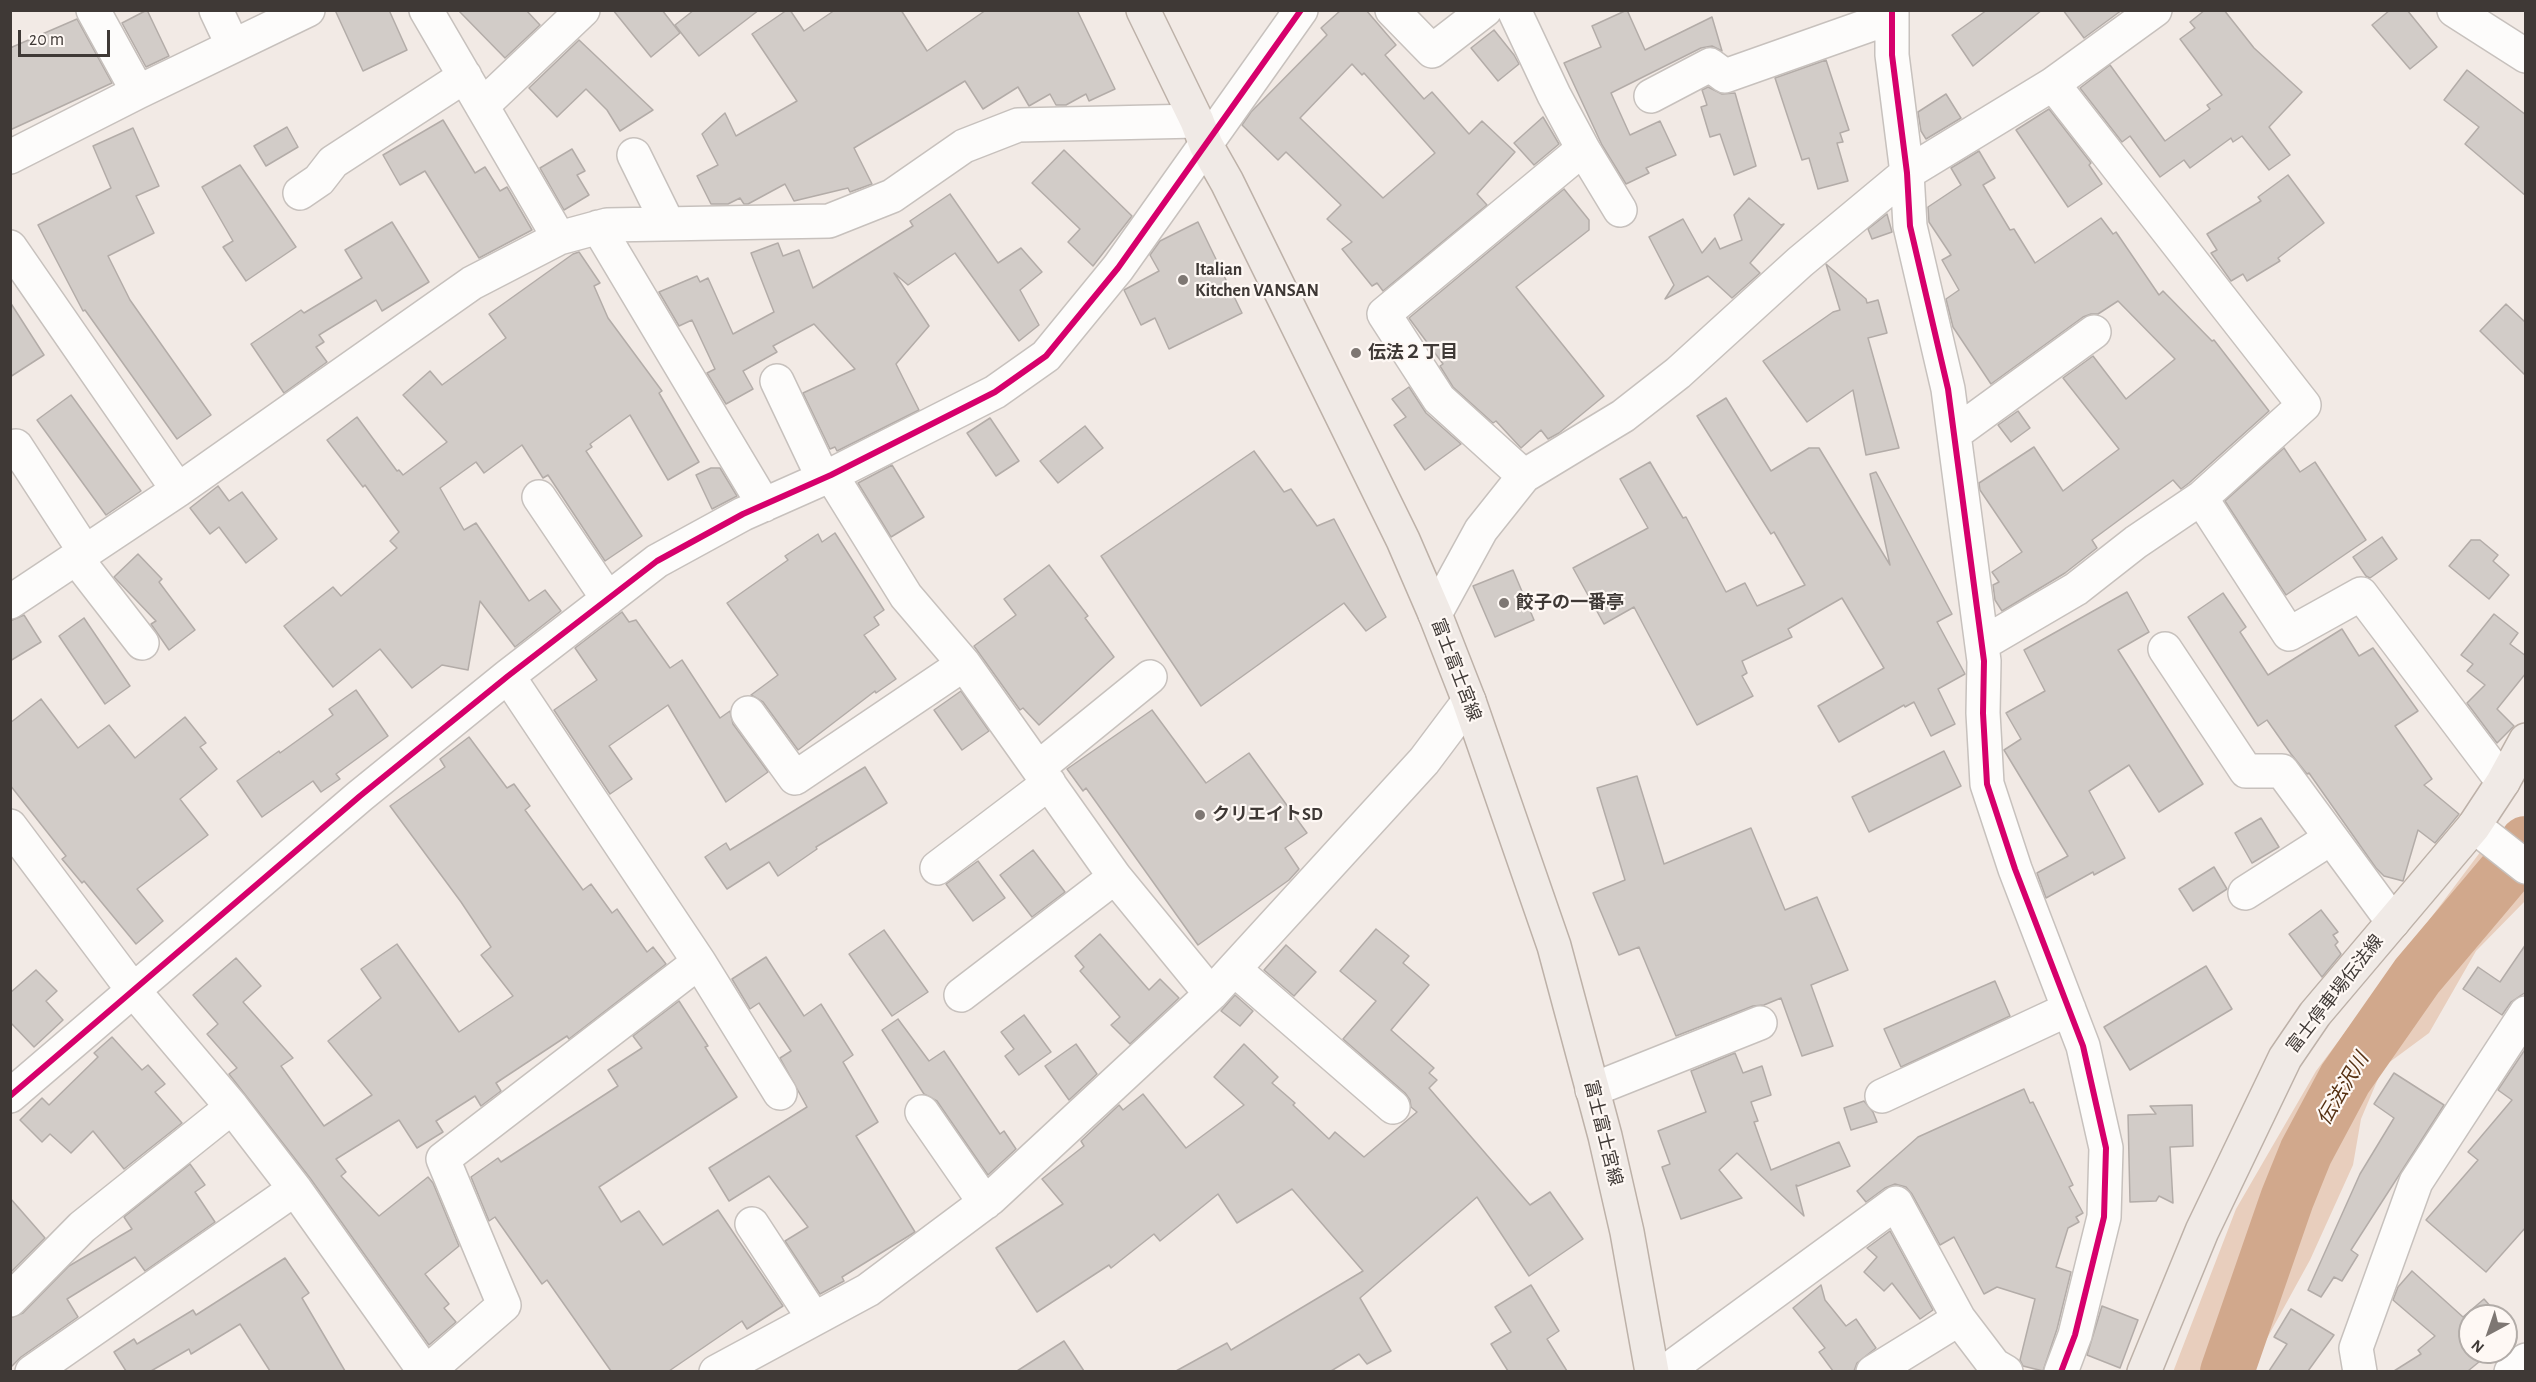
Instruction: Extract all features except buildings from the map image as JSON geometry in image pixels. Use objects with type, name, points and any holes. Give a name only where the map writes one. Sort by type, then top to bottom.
[{"type":"main road","name":"富士富士宮線","points":[[1143,10],[1201,133],[1403,540],[1469,701],[1554,946],[1627,1232],[1652,1371]]},
{"type":"main road","name":"富士停車場伝法線","points":[[2144,1371],[2202,1231],[2284,1058],[2316,1014],[2474,826],[2503,782],[2526,740]]},
{"type":"street","points":[[93,10],[138,92]]},
{"type":"street","points":[[216,10],[233,46]]},
{"type":"street","points":[[10,157],[308,10]]},
{"type":"street","points":[[426,10],[559,238]]},
{"type":"street","points":[[482,106],[583,10]]},
{"type":"street","points":[[10,1095],[360,796],[508,676],[657,561],[743,514],[827,477],[995,392],[1046,356],[1118,268],[1201,133],[1301,10]]},
{"type":"street","points":[[1392,10],[1432,51],[1485,10]]},
{"type":"street","points":[[1514,10],[1554,95],[1620,210]]},
{"type":"street","points":[[1435,614],[1481,530],[1524,476],[1623,416],[1678,374],[1800,262],[1907,173],[2053,84],[2155,10]]},
{"type":"street","points":[[2454,10],[2526,56]]},
{"type":"street","points":[[1651,96],[1710,65],[1725,76],[1892,14],[1892,55],[1907,173],[1910,226],[1948,389],[1982,644],[1987,784],[2014,869],[2083,1046],[2106,1148],[2104,1218],[2075,1335],[2061,1371]]},
{"type":"street","points":[[300,193],[319,180],[333,162],[465,76]]},
{"type":"street","points":[[1982,644],[2076,589],[2136,542],[2201,498],[2304,405],[2053,84]]},
{"type":"street","points":[[10,602],[178,490],[472,283],[559,238],[607,225],[829,220],[892,196],[963,146],[1018,125],[1201,133]]},
{"type":"street","points":[[1524,476],[1439,399],[1384,314],[1583,149]]},
{"type":"street","points":[[634,155],[668,224]]},
{"type":"street","points":[[597,227],[764,505]]},
{"type":"street","points":[[10,247],[178,490]]},
{"type":"street","points":[[1954,434],[2094,332]]},
{"type":"street","points":[[777,381],[827,477],[906,596],[964,664],[1115,877],[1211,994]]},
{"type":"street","points":[[16,446],[81,555],[142,643]]},
{"type":"street","points":[[539,497],[608,599]]},
{"type":"street","points":[[2201,498],[2289,634],[2361,594],[2503,782]]},
{"type":"street","points":[[2165,649],[2246,771],[2282,771],[2393,922]]},
{"type":"street","points":[[748,713],[795,778],[964,664]]},
{"type":"street","points":[[508,676],[699,962],[780,1093]]},
{"type":"street","points":[[937,868],[1043,776],[1150,677]]},
{"type":"street","points":[[716,1371],[868,1290],[985,1203],[1211,994],[1424,762],[1469,701]]},
{"type":"street","points":[[10,826],[133,990],[232,1107],[295,1189],[426,1371],[504,1305],[443,1159],[699,962]]},
{"type":"street","points":[[2474,826],[2526,867]]},
{"type":"street","points":[[2245,893],[2331,838]]},
{"type":"street","points":[[961,995],[1115,877]]},
{"type":"street","points":[[1234,969],[1393,1107]]},
{"type":"street","points":[[1882,1096],[2069,1010]]},
{"type":"street","points":[[2360,1371],[2356,1348],[2416,1182],[2524,1018]]},
{"type":"street","points":[[1592,1090],[1760,1023]]},
{"type":"street","points":[[10,1300],[82,1227],[232,1107]]},
{"type":"street","points":[[922,1112],[985,1203]]},
{"type":"street","points":[[32,1371],[295,1189]]},
{"type":"street","points":[[1665,1371],[1896,1203],[1959,1319],[1994,1365],[2006,1371]]},
{"type":"street","points":[[752,1224],[814,1319]]},
{"type":"street","points":[[1873,1371],[1959,1319]]},
{"type":"street","points":[[2511,1371],[2526,1360]]},
{"type":"shaded area","points":[[2481,851],[2525,891],[2525,901],[2476,951],[2429,1033],[2383,1067],[2361,1119],[2353,1165],[2310,1260],[2265,1342],[2253,1371],[2173,1372],[2236,1209],[2316,1071]]},
{"type":"waterway","name":"伝法沢川","points":[[2227,1372],[2287,1199],[2306,1152],[2345,1079],[2417,976],[2515,860],[2526,843]]},
{"type":"cycle path","points":[[10,1096],[360,796],[508,676],[657,561],[743,514],[831,475],[995,392],[1046,356],[1118,268],[1301,10]]},
{"type":"cycle path","points":[[1892,10],[1892,55],[1907,173],[1910,226],[1948,389],[1984,661],[1983,713],[1987,784],[2015,869],[2083,1046],[2106,1148],[2104,1217],[2075,1335],[2061,1372]]},
{"type":"place","name":"Italian Kitchen VANSAN","points":[[1183,280]]},
{"type":"place","name":"伝法２丁目","points":[[1356,353]]},
{"type":"place","name":"餃子の一番亭","points":[[1504,603]]},
{"type":"place","name":"クリエイトSD","points":[[1200,815]]}]
